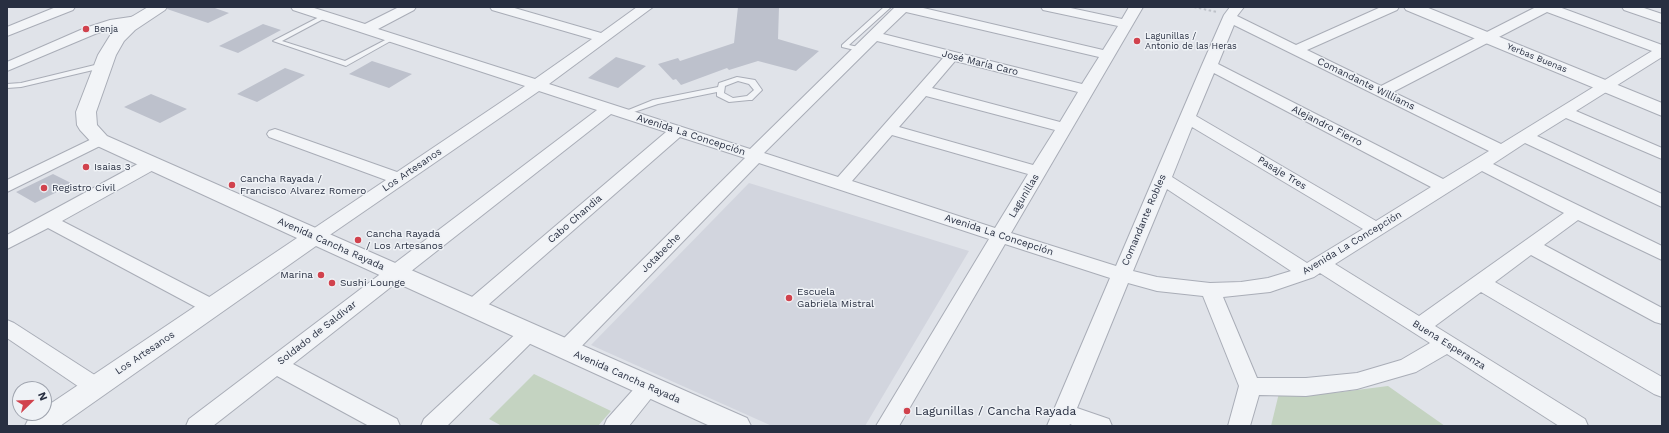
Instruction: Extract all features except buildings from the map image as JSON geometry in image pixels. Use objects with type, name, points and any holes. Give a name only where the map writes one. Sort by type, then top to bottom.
[{"type":"street","points":[[11,27],[68,7]]},
{"type":"street","name":"Avenida Cancha Rayada","points":[[159,7],[137,20],[117,38],[111,46],[88,105],[86,118],[90,130],[100,140],[737,426]]},
{"type":"street","name":"Avenida La Concepción","points":[[298,7],[1121,275],[1163,285],[1210,290],[1241,289],[1270,284],[1314,268],[1662,52]]},
{"type":"street","points":[[367,30],[409,7]]},
{"type":"street","points":[[497,7],[603,38]]},
{"type":"street","name":"Los Artesanos","points":[[39,426],[537,85],[646,7]]},
{"type":"street","points":[[903,7],[1108,55]]},
{"type":"street","name":"Jotabeche","points":[[566,350],[903,7]]},
{"type":"street","points":[[1048,7],[1126,24]]},
{"type":"street","name":"Lagunillas","points":[[887,426],[1136,7]]},
{"type":"street","points":[[1296,50],[1392,7]]},
{"type":"street","name":"Yerbas Buenas","points":[[1412,7],[1662,110]]},
{"type":"street","points":[[1381,92],[1546,7],[1662,52]]},
{"type":"street","points":[[1629,7],[1662,19]]},
{"type":"street","name":"Comandante Williams","points":[[1232,13],[1296,50],[1502,151]]},
{"type":"street","name":"Comandante Robles","points":[[1061,420],[1232,13]]},
{"type":"street","points":[[7,67],[90,31],[110,24],[137,20]]},
{"type":"street","name":"José María Caro","points":[[874,36],[1087,90]]},
{"type":"street","points":[[841,184],[952,56]]},
{"type":"street","name":"Alejandro Fierro","points":[[1210,65],[1445,187]]},
{"type":"street","points":[[922,90],[1064,128]]},
{"type":"street","name":"Soldado de Saldivar","points":[[197,426],[395,273],[617,111]]},
{"type":"street","points":[[1565,112],[1662,154]]},
{"type":"street","name":"Pasaje Tres","points":[[1188,118],[1377,229]]},
{"type":"street","points":[[888,129],[1038,172]]},
{"type":"street","name":"Cabo Chandia","points":[[472,308],[677,131]]},
{"type":"street","points":[[275,134],[399,179]]},
{"type":"street","points":[[1525,137],[1662,201]]},
{"type":"street","points":[[7,187],[100,140]]},
{"type":"street","points":[[7,243],[151,164]]},
{"type":"street","points":[[1481,164],[1662,254]]},
{"type":"street","name":"Buena Esperanza","points":[[1162,178],[1314,268],[1420,326],[1575,426]]},
{"type":"street","points":[[1420,326],[1577,212]]},
{"type":"street","points":[[48,221],[212,307]]},
{"type":"street","points":[[1530,246],[1662,316]]},
{"type":"street","points":[[1480,282],[1662,388]]},
{"type":"street","points":[[1210,290],[1250,386],[1239,426]]},
{"type":"street","points":[[7,328],[96,387]]},
{"type":"street","points":[[432,426],[529,333]]},
{"type":"street","points":[[1250,386],[1306,387],[1357,381],[1408,366],[1447,343]]},
{"type":"street","points":[[276,365],[390,426]]},
{"type":"street","points":[[616,426],[649,387]]},
{"type":"street","points":[[1061,420],[1101,426]]},
{"type":"lane","points":[[860,50],[844,46],[888,7]]},
{"type":"lane","points":[[325,16],[276,40],[346,64],[393,38]]},
{"type":"lane","points":[[7,86],[21,85],[103,65]]},
{"type":"lane","points":[[617,111],[721,89]]},
{"type":"path","points":[[1194,7],[1232,13]]},
{"type":"shaded area","name":"Escuela Gabriela Mistral","points":[[749,183],[969,251],[865,426],[772,426],[591,345]]},
{"type":"green space","points":[[534,374],[611,411],[598,426],[502,426],[489,419]]},
{"type":"green space","points":[[1388,386],[1445,426],[1271,426],[1279,393],[1333,393]]},
{"type":"place","name":"Benja","points":[[86,29]]},
{"type":"place","name":"Lagunillas / Antonio de las Heras","points":[[1137,41]]},
{"type":"place","name":"Isaias 3","points":[[86,167]]},
{"type":"place","name":"Cancha Rayada / Francisco Alvarez Romero","points":[[232,185]]},
{"type":"place","name":"Registro Civil","points":[[44,188]]},
{"type":"place","name":"Cancha Rayada / Los Artesanos","points":[[358,240]]},
{"type":"place","name":"Marina","points":[[321,275]]},
{"type":"place","name":"Sushi Lounge","points":[[332,283]]},
{"type":"place","name":"Escuela Gabriela Mistral","points":[[789,298]]},
{"type":"place","name":"Lagunillas / Cancha Rayada","points":[[907,411]]}]
